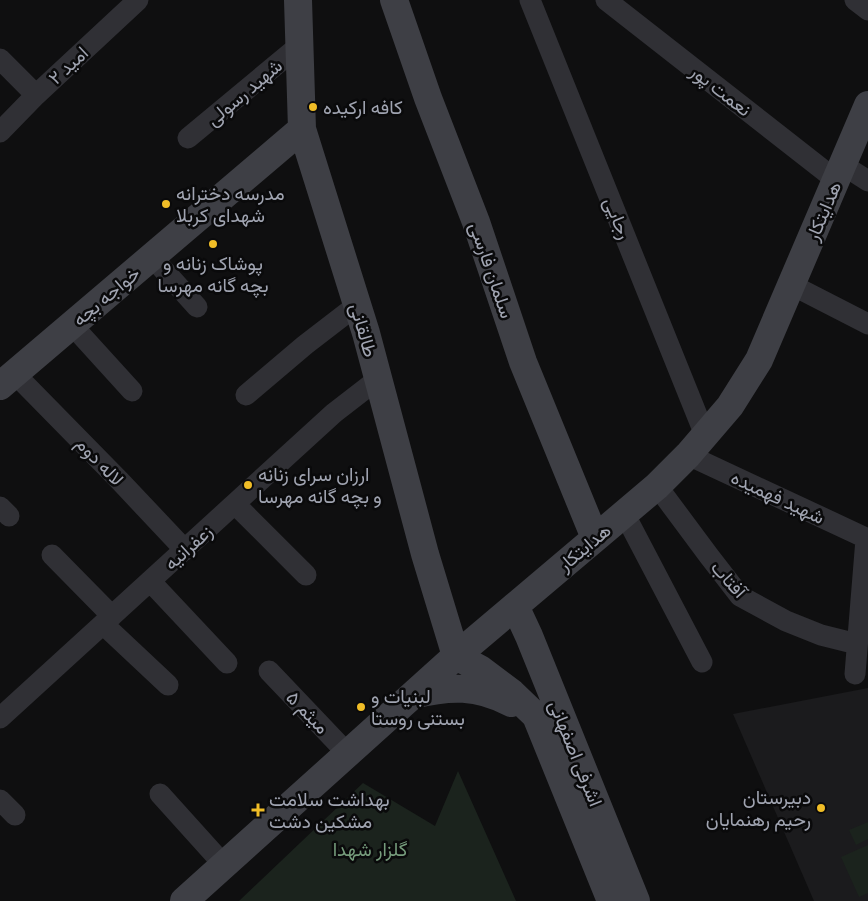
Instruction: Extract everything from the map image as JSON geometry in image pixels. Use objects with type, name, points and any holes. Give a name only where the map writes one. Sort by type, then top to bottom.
[{"type":"main road","name":"طالقانی","points":[[298,0],[302,128],[357,305],[425,554],[456,656]]},
{"type":"main road","name":"سلمان فارسی","points":[[394,0],[428,98],[476,222],[523,362],[595,538]]},
{"type":"main road","name":"هدایتکار","points":[[184,901],[456,656],[657,486],[697,445],[730,406],[759,360],[868,105]]},
{"type":"main road","name":"خواجه بچه","points":[[7,380],[302,128]]},
{"type":"main road","name":"اشرفی اصفهانی","points":[[515,606],[530,636],[636,901]]},
{"type":"main road","name":"اشرفی اصفهانی","points":[[456,656],[480,669],[512,693],[536,716],[611,901]]},
{"type":"main road","points":[[413,695],[435,690],[470,689],[493,694],[536,716]]},
{"type":"street","name":"امید ۲","points":[[0,132],[36,95],[138,0]]},
{"type":"street","name":"رجایی","points":[[530,0],[697,445]]},
{"type":"street","name":"نعمت پور","points":[[606,0],[839,172],[868,181]]},
{"type":"street","points":[[855,0],[868,10]]},
{"type":"street","name":"شهید رسولی","points":[[188,138],[300,45]]},
{"type":"street","points":[[0,59],[36,95]]},
{"type":"street","points":[[152,257],[197,307]]},
{"type":"street","points":[[792,285],[868,324]]},
{"type":"street","points":[[246,395],[305,345],[357,305]]},
{"type":"street","points":[[72,325],[132,391]]},
{"type":"street","name":"زعفرانیه","points":[[2,711],[185,550],[334,413],[378,379]]},
{"type":"street","name":"لاله دوم","points":[[7,380],[120,481],[185,550]]},
{"type":"street","name":"شهید فهمیده","points":[[697,445],[867,539]]},
{"type":"street","name":"آفتاب","points":[[657,486],[740,596],[786,621],[821,635],[857,644]]},
{"type":"street","points":[[235,504],[306,575]]},
{"type":"street","points":[[624,513],[702,662]]},
{"type":"street","points":[[855,674],[867,539]]},
{"type":"street","points":[[52,555],[107,620],[168,685]]},
{"type":"street","points":[[150,581],[227,663]]},
{"type":"street","name":"میثم ۵","points":[[269,671],[347,753]]},
{"type":"street","points":[[160,794],[224,865]]},
{"type":"street","points":[[0,800],[15,815]]},
{"type":"shaded area","name":"دبیرستان رحیم رهنمایان","points":[[868,688],[868,901],[814,901],[733,714]]},
{"type":"green space","name":"گلزار شهدا","points":[[458,771],[516,901],[239,901],[363,783],[435,826]]},
{"type":"green space","points":[[868,822],[868,839],[856,845],[849,830]]},
{"type":"green space","points":[[868,845],[868,893],[859,897],[841,857]]},
{"type":"place","name":"کافه ارکیده","points":[[313,107]]},
{"type":"place","name":"مدرسه دخترانه شهدای کربلا","points":[[166,204]]},
{"type":"place","name":"پوشاک زنانه و بچه گانه مهرسا","points":[[213,244]]},
{"type":"place","name":"ارزان سرای زنانه و بچه گانه مهرسا","points":[[248,485]]},
{"type":"place","name":"لبنیات و بستنی روستا","points":[[361,707]]},
{"type":"place","name":"دبیرستان رحیم رهنمایان","points":[[821,808]]},
{"type":"place","name":"بهداشت سلامت مشکین دشت","points":[[258,810]]}]
